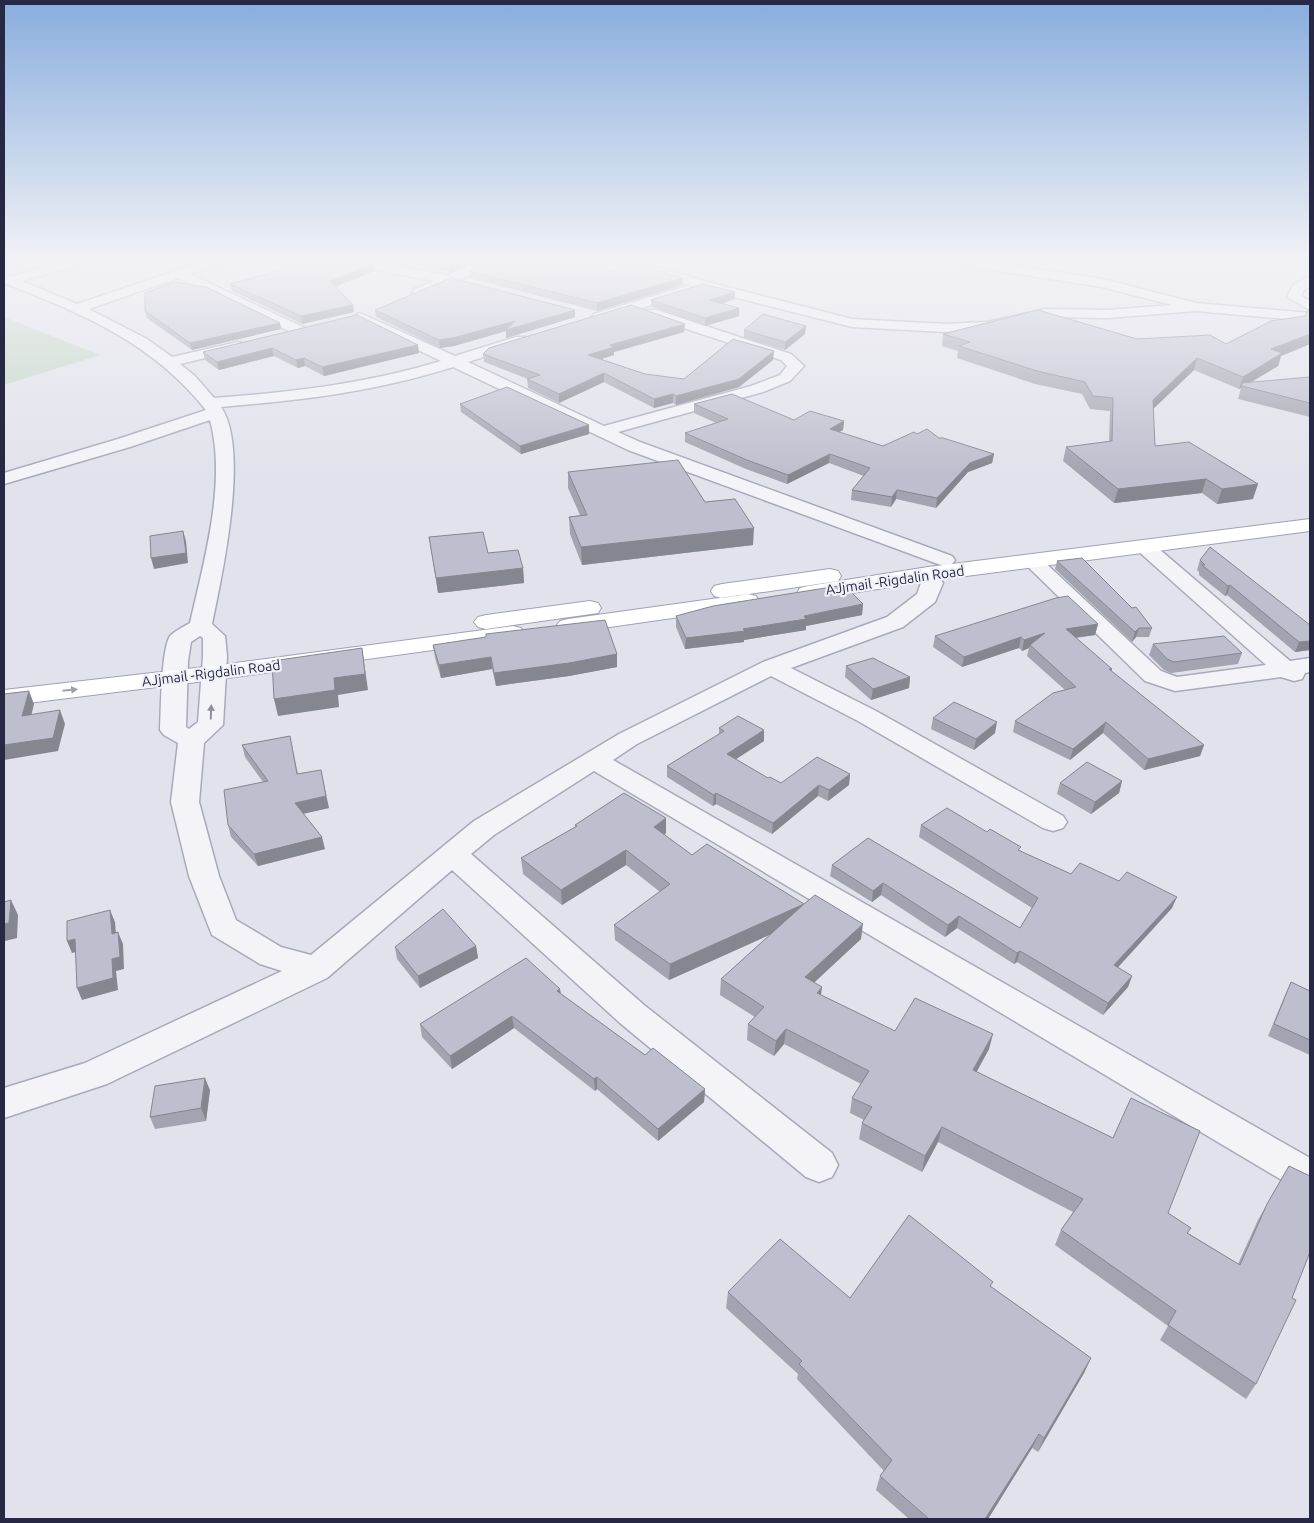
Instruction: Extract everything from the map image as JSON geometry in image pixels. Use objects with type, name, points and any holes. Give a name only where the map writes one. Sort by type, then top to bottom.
[{"type":"main road","name":"AJjmail -Rigdalin Road","points":[[4,682],[214,665],[726,605],[936,567],[1310,514]]},
{"type":"main road","name":"AJjmail -Rigdalin Road","points":[[936,567],[1032,561],[1310,525]]},
{"type":"main road","name":"AJjmail -Rigdalin Road","points":[[4,698],[175,669]]},
{"type":"street","points":[[123,333],[170,362],[187,376],[212,407],[223,444],[225,468],[213,569],[200,626],[180,639],[175,669],[173,730],[191,740]]},
{"type":"street","points":[[283,336],[295,333]]},
{"type":"street","points":[[4,1104],[95,1074],[316,969],[484,828],[628,739],[771,667],[895,622],[927,597],[936,567],[634,446],[396,333]]},
{"type":"street","points":[[604,432],[757,389],[785,378],[796,366],[786,357],[707,333]]},
{"type":"street","points":[[4,479],[124,443],[212,407],[353,388],[532,337]]},
{"type":"street","points":[[170,362],[256,342]]},
{"type":"street","points":[[1145,547],[1284,669],[1310,682]]},
{"type":"street","points":[[1032,561],[1153,676],[1175,684],[1310,665]]},
{"type":"street","points":[[200,626],[214,636],[210,725],[191,740],[185,802],[204,876],[223,927],[271,956],[316,969]]},
{"type":"street","points":[[771,667],[867,716],[1053,822]]},
{"type":"street","points":[[594,760],[1310,1178]]},
{"type":"street","points":[[452,854],[632,1014],[818,1165]]},
{"type":"green space","points":[[4,333],[45,333],[100,355],[4,385]]},
{"type":"building","points":[[176,333],[235,333],[190,343]]},
{"type":"building","points":[[282,333],[394,333],[418,345],[322,367],[304,358],[296,360],[272,348],[217,362],[203,352]]},
{"type":"building","points":[[424,333],[471,333],[453,338],[439,340]]},
{"type":"building","points":[[538,333],[653,333],[610,345],[614,347],[588,355],[645,374],[684,379],[733,339],[774,351],[739,379],[676,396],[673,394],[654,399],[604,373],[559,394],[527,379],[540,375],[483,354],[489,348]]},
{"type":"building","points":[[755,333],[797,333],[785,342]]},
{"type":"building","points":[[1117,333],[1137,339],[1210,335],[1226,344],[1247,333],[1310,333],[1271,349],[1282,353],[1243,377],[1197,358],[1153,400],[1155,446],[1189,442],[1258,484],[1222,489],[1206,479],[1118,489],[1066,447],[1112,441],[1113,398],[1093,396],[1085,382],[1037,371],[959,346],[970,342],[943,334]]},
{"type":"building","points":[[1310,377],[1310,403],[1242,386],[1242,383]]},
{"type":"building","points":[[507,387],[589,425],[520,446],[460,404]]},
{"type":"building","points":[[732,394],[794,420],[810,411],[844,421],[830,429],[883,446],[914,432],[917,434],[927,429],[939,438],[994,454],[970,463],[937,498],[897,490],[892,497],[852,490],[870,468],[830,454],[788,475],[747,460],[685,433],[728,419],[694,404]]},
{"type":"building","points":[[678,460],[705,502],[735,499],[754,528],[581,547],[569,517],[587,515],[568,472]]},
{"type":"building","points":[[183,531],[186,553],[151,558],[150,536]]},
{"type":"building","points":[[483,532],[488,553],[518,550],[523,568],[436,578],[429,537]]},
{"type":"building","points":[[1210,547],[1310,625],[1310,641],[1299,642],[1230,585],[1228,586],[1202,565],[1205,565],[1200,560]]},
{"type":"building","points":[[1082,558],[1132,608],[1136,607],[1152,628],[1139,628],[1135,632],[1057,561]]},
{"type":"building","points":[[844,585],[863,604],[804,616],[806,619],[743,629],[745,631],[686,638],[676,616],[713,606]]},
{"type":"building","points":[[1068,596],[1098,624],[1066,629],[1112,669],[1109,669],[1204,745],[1148,759],[1106,722],[1073,749],[1015,721],[1053,693],[1076,687],[1030,645],[1045,633],[1024,640],[1021,637],[964,657],[935,636],[1056,598]]},
{"type":"building","points":[[605,620],[617,654],[569,663],[494,673],[491,657],[439,665],[433,645],[486,637],[486,634]]},
{"type":"building","points":[[1224,636],[1242,653],[1174,662],[1167,659],[1153,644]]},
{"type":"building","points":[[362,648],[365,674],[334,678],[335,690],[274,699],[272,661]]},
{"type":"building","points":[[873,658],[910,677],[873,689],[846,666]]},
{"type":"building","points":[[29,691],[22,716],[60,710],[53,738],[4,745],[4,694]]},
{"type":"building","points":[[954,702],[997,722],[976,739],[933,718]]},
{"type":"building","points":[[738,716],[764,730],[727,754],[768,778],[770,777],[781,783],[817,757],[850,774],[829,790],[819,785],[773,823],[716,793],[714,795],[667,766],[724,731],[719,728]]},
{"type":"building","points":[[290,736],[297,774],[321,770],[326,796],[295,803],[322,837],[254,854],[228,825],[224,790],[268,781],[242,745]]},
{"type":"building","points":[[1087,762],[1122,781],[1095,802],[1060,783]]},
{"type":"building","points":[[624,793],[666,818],[654,827],[692,855],[707,844],[804,904],[670,964],[614,925],[670,884],[626,850],[561,890],[521,858],[577,826],[575,825]]},
{"type":"building","points":[[947,808],[987,832],[990,829],[1021,847],[1018,850],[1071,874],[1080,863],[1119,881],[1127,872],[1177,897],[1114,965],[1132,976],[1108,1003],[1020,951],[1017,953],[959,916],[948,925],[883,883],[873,891],[832,865],[868,838],[1020,928],[1038,898],[921,825]]},
{"type":"building","points":[[815,895],[863,924],[805,977],[822,987],[817,993],[895,1031],[915,998],[993,1034],[973,1070],[1113,1138],[1131,1098],[1200,1131],[1168,1213],[1191,1228],[1187,1233],[1240,1265],[1267,1204],[1289,1166],[1310,1176],[1310,1252],[1292,1298],[1296,1300],[1256,1384],[1168,1325],[1176,1311],[1061,1230],[1083,1199],[942,1127],[925,1156],[862,1123],[872,1107],[852,1098],[869,1071],[786,1029],[776,1041],[748,1024],[764,1007],[721,979]]},
{"type":"building","points":[[11,900],[9,923],[4,924],[4,902]]},
{"type":"building","points":[[443,909],[476,946],[418,976],[395,947]]},
{"type":"building","points":[[110,910],[112,934],[118,932],[120,957],[112,959],[113,978],[77,988],[75,939],[67,941],[67,921]]},
{"type":"building","points":[[526,958],[560,989],[557,991],[645,1055],[653,1048],[705,1089],[658,1129],[597,1077],[594,1079],[512,1016],[450,1056],[420,1024]]},
{"type":"building","points":[[1291,982],[1310,991],[1310,1040],[1274,1024]]},
{"type":"building","points":[[205,1078],[201,1108],[150,1117],[155,1086]]},
{"type":"building","points":[[909,1215],[993,1282],[990,1286],[1091,1358],[1044,1438],[1039,1434],[985,1519],[929,1519],[880,1476],[892,1460],[799,1364],[802,1361],[728,1292],[780,1239],[850,1298]]}]
